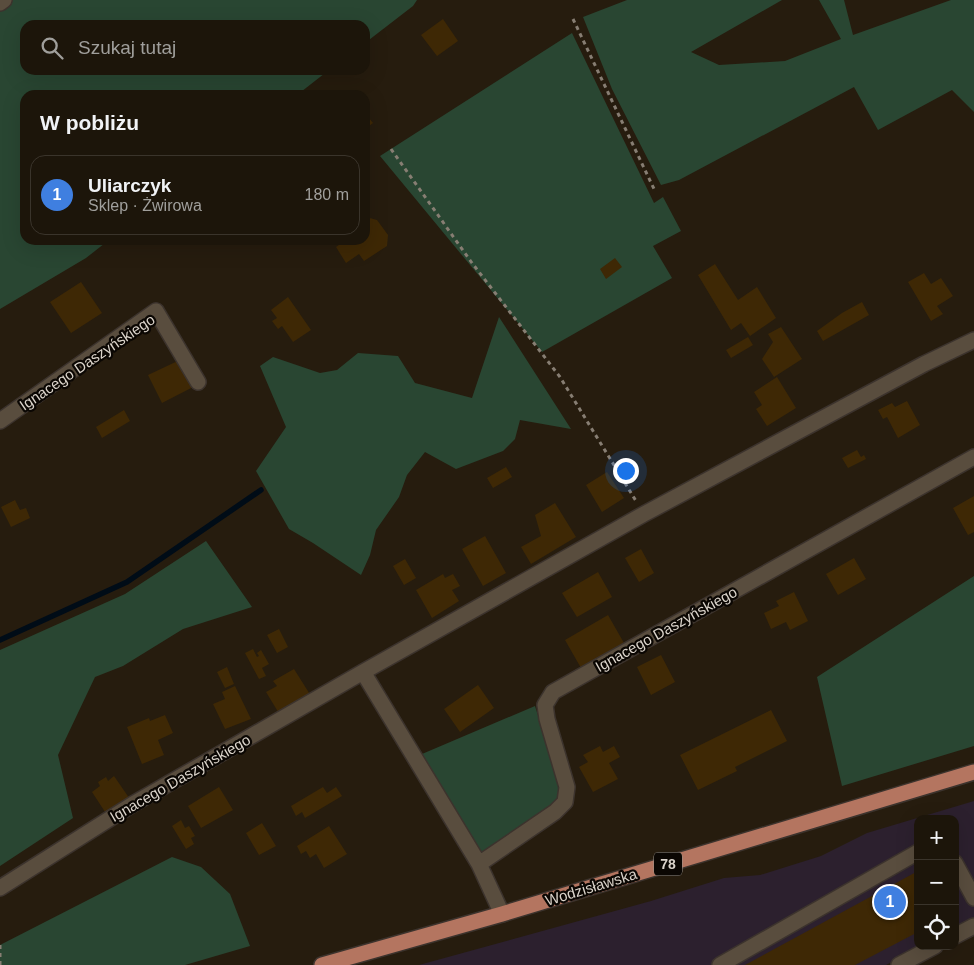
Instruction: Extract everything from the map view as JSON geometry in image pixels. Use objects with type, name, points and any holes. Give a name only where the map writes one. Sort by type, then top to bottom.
[{"type":"main road","name":"Wodzisławska","points":[[322,965],[502,914],[974,772]]},
{"type":"street","points":[[0,3],[4,0]]},
{"type":"street","name":"Ignacego Daszyńskiego","points":[[0,421],[156,311],[198,382]]},
{"type":"street","name":"Ignacego Daszyńskiego","points":[[0,888],[133,804],[363,672],[644,514],[924,364],[974,340]]},
{"type":"street","name":"Ignacego Daszyńskiego","points":[[479,864],[555,812],[565,802],[567,787],[546,719],[545,704],[553,692],[974,458]]},
{"type":"street","points":[[363,672],[479,864],[502,914]]},
{"type":"street","points":[[720,965],[914,854]]},
{"type":"street","points":[[959,870],[974,898]]},
{"type":"street","points":[[959,934],[974,926]]},
{"type":"street","points":[[899,965],[927,950]]},
{"type":"path","points":[[573,19],[655,191]]},
{"type":"path","points":[[391,149],[472,263],[560,377],[644,514]]},
{"type":"path","points":[[0,945],[0,965]]},
{"type":"shaded area","points":[[974,801],[974,918],[959,927],[959,815],[927,815]]},
{"type":"shaded area","points":[[914,819],[914,950],[886,965],[419,965],[651,901],[724,878],[760,875],[821,856],[867,833]]},
{"type":"green space","points":[[0,0],[417,0],[413,6],[370,39],[370,20],[20,20],[20,75],[323,75],[303,90],[20,90],[20,245],[103,245],[86,258],[0,309]]},
{"type":"green space","points":[[627,0],[782,0],[691,52],[719,65],[785,61],[841,39],[819,0],[844,0],[853,35],[951,0],[974,0],[974,112],[952,90],[878,130],[854,87],[679,180],[661,185],[612,89],[583,17]]},
{"type":"green space","points":[[572,33],[654,203],[663,197],[681,231],[653,246],[672,278],[542,352],[380,156]]},
{"type":"green space","points":[[499,317],[571,429],[520,420],[515,439],[503,451],[456,469],[425,452],[407,475],[399,497],[376,530],[370,555],[361,575],[289,529],[256,471],[286,427],[260,366],[273,357],[320,373],[337,370],[358,353],[398,356],[415,383],[472,398]]},
{"type":"green space","points":[[206,541],[252,607],[183,629],[123,666],[95,677],[58,755],[73,818],[0,866],[0,650],[125,594]]},
{"type":"green space","points":[[974,576],[974,746],[842,786],[817,677]]},
{"type":"green space","points":[[535,706],[562,790],[558,805],[483,855],[422,754]]},
{"type":"green space","points":[[172,857],[201,867],[230,894],[250,946],[185,965],[0,965],[0,945]]},
{"type":"building","points":[[443,19],[458,41],[437,56],[421,35]]},
{"type":"building","points":[[370,218],[377,220],[388,235],[387,246],[364,261],[359,254],[346,263],[336,247],[339,245],[370,245]]},
{"type":"building","points":[[615,258],[622,267],[606,279],[600,269]]},
{"type":"building","points":[[715,264],[738,300],[757,287],[776,318],[750,336],[741,323],[731,330],[698,275]]},
{"type":"building","points":[[924,273],[931,284],[941,278],[953,296],[937,306],[943,314],[931,321],[908,282]]},
{"type":"building","points":[[81,282],[102,313],[71,333],[50,302]]},
{"type":"building","points":[[288,297],[311,330],[293,342],[282,326],[278,329],[272,321],[277,318],[271,310]]},
{"type":"building","points":[[862,302],[869,315],[823,341],[817,331],[842,313]]},
{"type":"building","points":[[781,327],[802,359],[774,377],[762,359],[773,342],[768,334]]},
{"type":"building","points":[[748,337],[753,345],[731,358],[726,350]]},
{"type":"building","points":[[184,358],[197,385],[162,403],[148,375]]},
{"type":"building","points":[[777,377],[796,408],[767,426],[756,409],[762,405],[754,392]]},
{"type":"building","points":[[907,401],[920,425],[898,438],[887,417],[883,419],[878,410],[892,403],[895,407]]},
{"type":"building","points":[[124,410],[130,421],[102,438],[96,427]]},
{"type":"building","points":[[857,450],[861,457],[864,455],[866,459],[848,468],[842,458]]},
{"type":"building","points":[[506,467],[512,477],[493,488],[487,478]]},
{"type":"building","points":[[607,472],[624,498],[602,512],[586,485]]},
{"type":"building","points":[[974,496],[974,532],[968,535],[953,508]]},
{"type":"building","points":[[15,500],[20,510],[26,508],[30,518],[11,527],[1,507]]},
{"type":"building","points":[[555,503],[576,537],[531,564],[521,547],[541,536],[535,515]]},
{"type":"building","points":[[485,536],[506,573],[483,586],[462,549]]},
{"type":"building","points":[[641,549],[654,573],[639,582],[625,558]]},
{"type":"building","points":[[854,558],[866,579],[838,595],[826,574]]},
{"type":"building","points":[[405,559],[416,578],[404,585],[393,566]]},
{"type":"building","points":[[598,572],[612,597],[577,617],[562,593]]},
{"type":"building","points":[[443,574],[445,578],[453,574],[460,586],[452,590],[459,601],[432,618],[416,590]]},
{"type":"building","points":[[794,592],[808,621],[790,630],[786,622],[771,629],[764,613],[779,606],[776,601]]},
{"type":"building","points":[[608,615],[624,643],[581,668],[565,640]]},
{"type":"building","points":[[279,629],[288,647],[277,653],[267,635]]},
{"type":"building","points":[[253,649],[257,657],[259,656],[257,653],[261,650],[269,664],[262,668],[266,676],[259,679],[245,653]]},
{"type":"building","points":[[661,655],[675,682],[651,695],[637,667]]},
{"type":"building","points":[[227,667],[234,684],[225,688],[217,672]]},
{"type":"building","points":[[294,669],[311,696],[280,715],[266,692],[277,686],[273,681]]},
{"type":"building","points":[[478,685],[494,708],[460,732],[444,709]]},
{"type":"building","points":[[235,686],[251,719],[225,729],[213,704],[225,699],[222,692]]},
{"type":"building","points":[[771,710],[787,741],[735,767],[737,771],[698,790],[680,755]]},
{"type":"building","points":[[165,715],[173,733],[158,740],[164,755],[142,764],[127,727],[149,718],[150,721]]},
{"type":"building","points":[[600,746],[603,752],[614,746],[620,757],[609,763],[618,779],[593,792],[579,767],[588,762],[583,755]]},
{"type":"building","points":[[114,776],[134,805],[111,821],[92,792],[100,786],[98,782],[106,777],[108,781]]},
{"type":"building","points":[[219,787],[233,810],[201,828],[188,806]]},
{"type":"building","points":[[323,787],[327,793],[336,787],[342,796],[305,818],[302,812],[296,816],[291,806]]},
{"type":"building","points":[[181,820],[185,828],[189,826],[195,836],[191,838],[194,844],[186,849],[172,826]]},
{"type":"building","points":[[262,823],[276,846],[259,855],[246,833]]},
{"type":"building","points":[[329,826],[347,854],[324,868],[316,854],[310,858],[306,851],[301,854],[297,846]]},
{"type":"building","points":[[914,873],[914,934],[855,965],[745,965]]},
{"type":"waterway","points":[[0,640],[127,582],[261,490]]},
{"type":"place","name":"Uliarczyk","points":[[890,902]]}]
